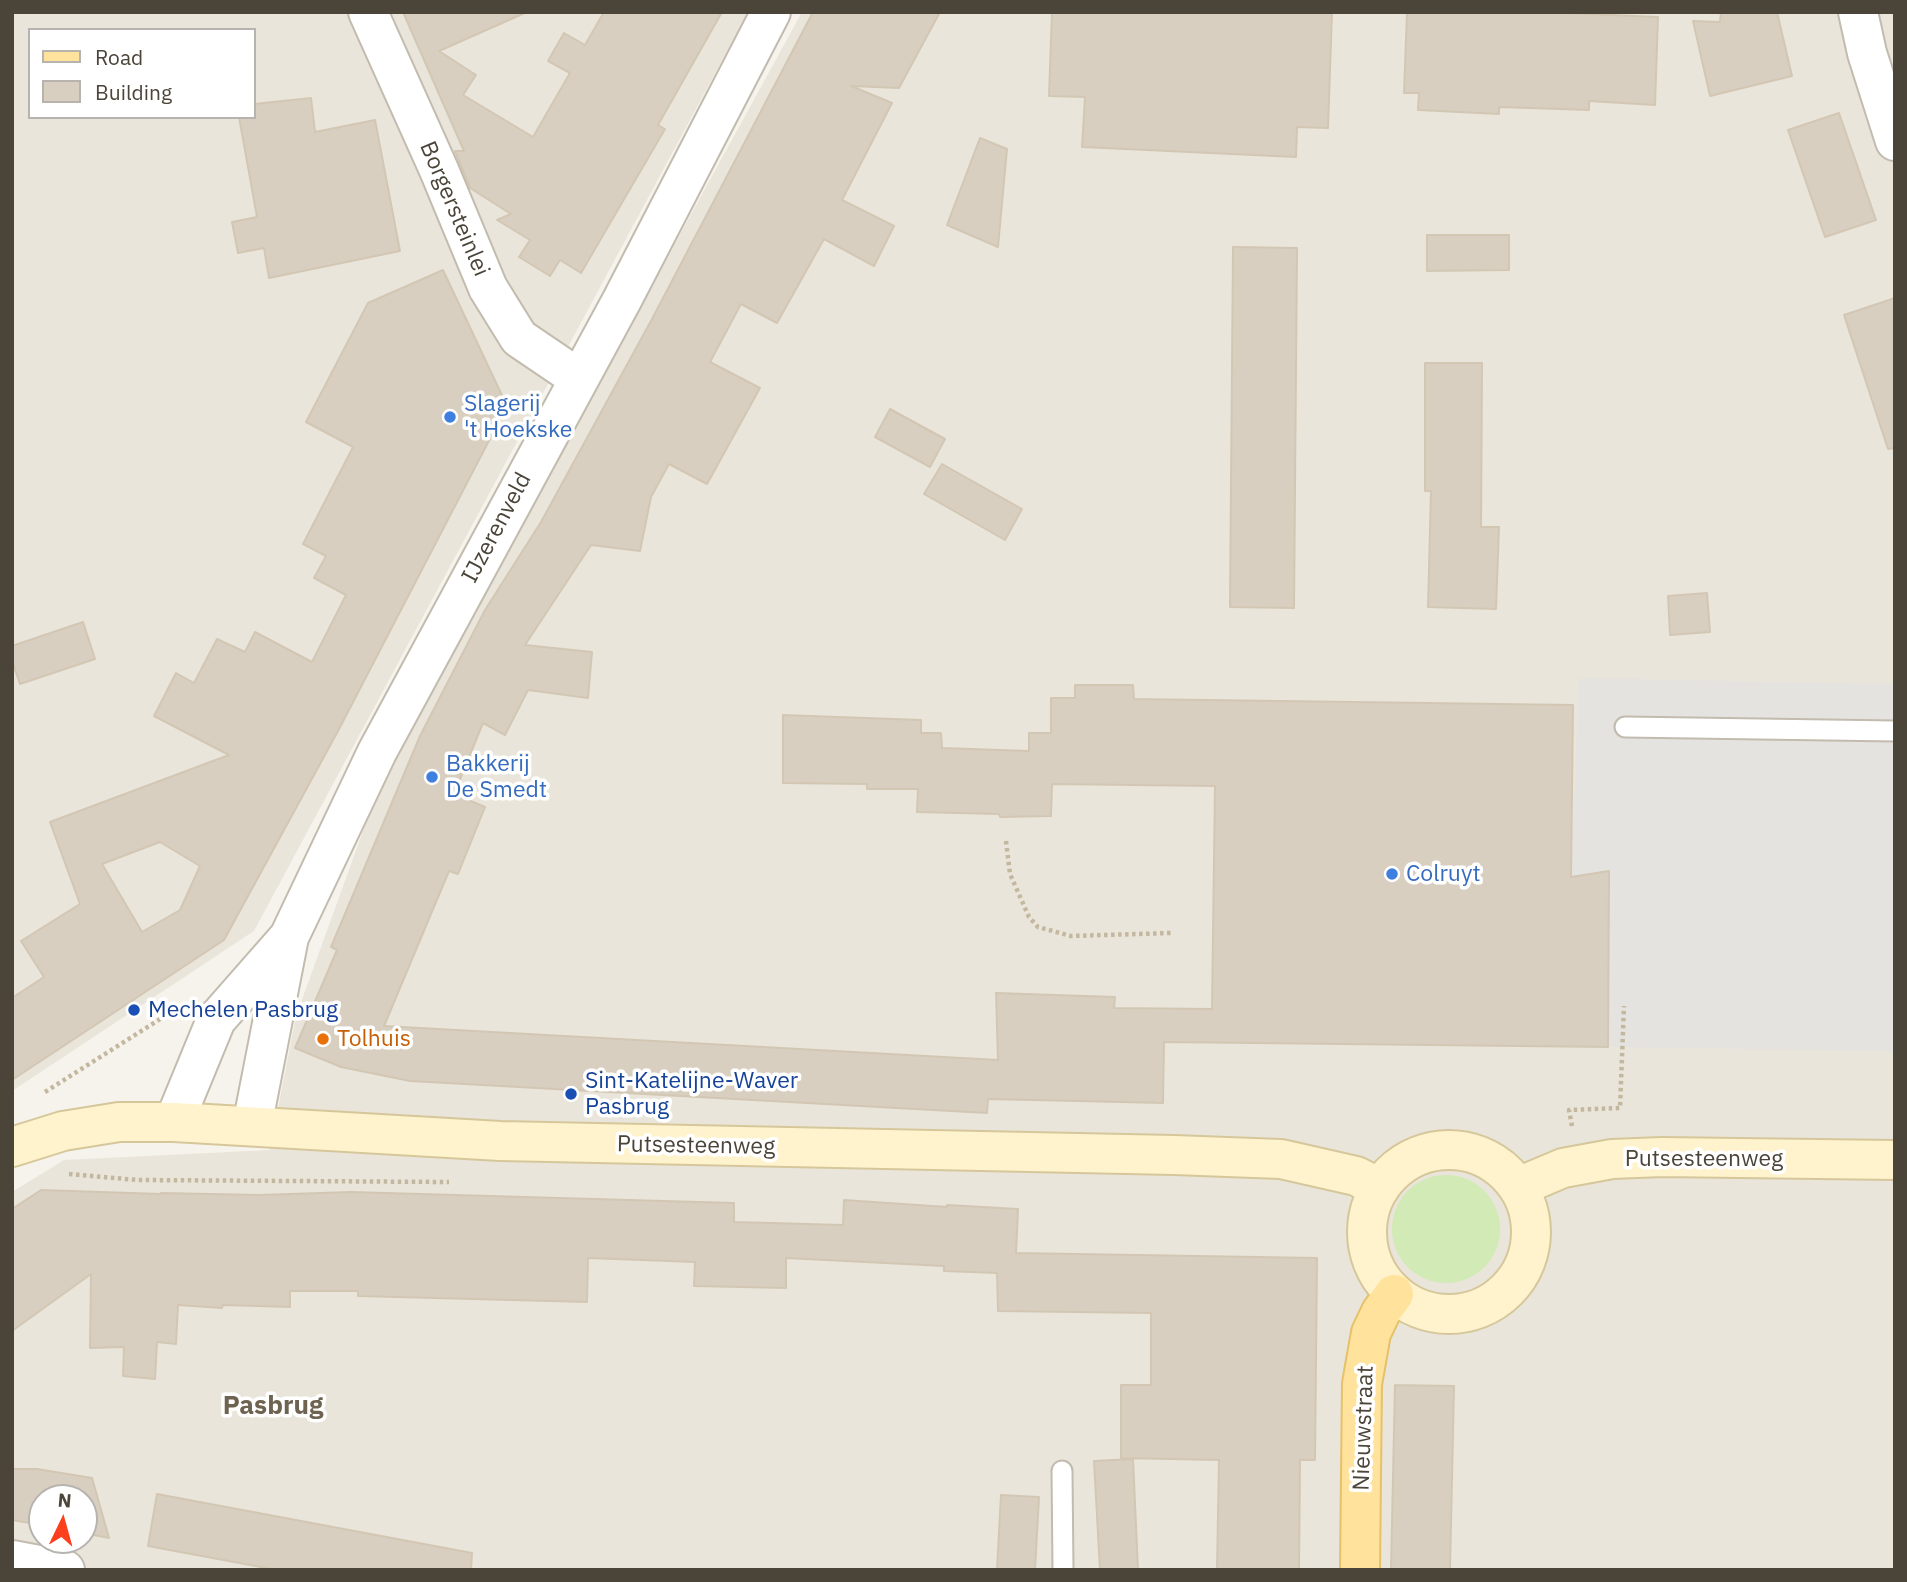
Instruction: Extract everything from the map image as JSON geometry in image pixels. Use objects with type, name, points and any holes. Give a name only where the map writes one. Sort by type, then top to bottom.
[{"type":"main road","name":"Putsesteenweg","points":[[12,1147],[63,1131],[119,1122],[174,1122],[500,1141],[1281,1159],[1356,1176],[1380,1188]]},
{"type":"main road","points":[[1448,1150],[1475,1154],[1500,1167],[1518,1187],[1529,1211],[1532,1237],[1526,1262],[1513,1285],[1492,1303],[1468,1312],[1442,1314],[1416,1308],[1394,1294],[1376,1272],[1367,1244],[1368,1214],[1380,1188],[1398,1168],[1422,1154],[1448,1150]]},
{"type":"main road","name":"Putsesteenweg","points":[[1518,1187],[1539,1176],[1612,1159],[1662,1157],[1895,1160]]},
{"type":"main road","name":"Nieuwstraat","points":[[1360,1570],[1362,1384],[1371,1333],[1394,1294]]},
{"type":"street","name":"Borgersteinlei","points":[[368,12],[439,170],[488,288],[519,338],[578,378]]},
{"type":"street","name":"IJzerenveld","points":[[252,1126],[289,937],[377,752],[622,300],[771,12]]},
{"type":"street","points":[[1858,12],[1867,53],[1895,141]]},
{"type":"street","name":"IJzerenveld","points":[[174,1122],[216,1020],[289,937]]},
{"type":"street","points":[[12,1560],[65,1570]]},
{"type":"lane","points":[[1625,727],[1895,731]]},
{"type":"lane","points":[[1062,1471],[1063,1570]]},
{"type":"path","points":[[1006,841],[1010,874],[1029,917],[1038,927],[1071,936],[1171,933]]},
{"type":"path","points":[[35,1098],[185,1003]]},
{"type":"path","points":[[1580,1165],[1569,1110],[1620,1108],[1624,1006]]},
{"type":"shaded area","points":[[12,12],[748,12],[254,931],[12,1091]]},
{"type":"shaded area","points":[[802,12],[1895,12],[1895,1570],[12,1570],[12,1192],[64,1160],[270,1150],[296,1016],[383,776]]},
{"type":"shaded area","points":[[1579,678],[1895,684],[1895,1051],[1608,1047],[1609,872],[1571,877]]},
{"type":"green space","points":[[1446,1175],[1467,1179],[1484,1191],[1496,1208],[1500,1229],[1496,1250],[1484,1267],[1467,1279],[1446,1283],[1425,1279],[1408,1267],[1396,1250],[1392,1229],[1396,1208],[1408,1191],[1425,1179]]},
{"type":"building","points":[[403,12],[527,12],[439,51],[476,75],[463,95],[533,137],[570,73],[548,61],[564,33],[585,45],[604,12],[722,12],[658,125],[665,129],[581,273],[560,260],[550,276],[519,257],[530,240],[497,220],[511,214],[470,188],[455,151],[464,151]]},
{"type":"building","points":[[813,12],[940,12],[899,88],[851,86],[892,103],[842,200],[894,226],[874,266],[824,239],[777,323],[741,304],[710,362],[760,388],[707,484],[669,464],[651,497],[640,551],[591,545],[525,645],[592,652],[588,698],[528,690],[505,735],[483,723],[454,794],[485,807],[458,874],[449,871],[384,1026],[998,1060],[996,993],[1115,997],[1114,1008],[1212,1009],[1215,786],[1052,784],[1051,816],[1000,817],[999,814],[917,812],[918,789],[867,789],[867,784],[783,783],[783,715],[921,720],[921,733],[941,733],[942,748],[1029,751],[1029,733],[1051,733],[1051,698],[1075,698],[1075,685],[1133,685],[1134,699],[1573,705],[1571,877],[1609,871],[1608,1047],[1164,1042],[1163,1103],[988,1099],[987,1113],[410,1081],[341,1067],[295,1048],[337,950],[331,947],[420,736],[485,610],[541,522],[652,319]]},
{"type":"building","points":[[1052,12],[1332,12],[1328,128],[1297,127],[1296,157],[1082,147],[1085,97],[1049,96]]},
{"type":"building","points":[[1407,12],[1542,12],[1658,17],[1655,105],[1589,101],[1589,110],[1499,107],[1499,114],[1418,110],[1419,93],[1404,93]]},
{"type":"building","points":[[1721,12],[1777,12],[1792,76],[1710,96],[1693,21],[1720,22]]},
{"type":"building","points":[[311,98],[315,132],[375,120],[400,251],[269,278],[264,248],[238,253],[232,222],[257,217],[239,119],[256,119],[256,104]]},
{"type":"building","points":[[1839,113],[1876,220],[1825,237],[1788,130]]},
{"type":"building","points":[[980,138],[1007,149],[998,247],[947,225]]},
{"type":"building","points":[[1427,235],[1509,235],[1509,270],[1427,271]]},
{"type":"building","points":[[1233,247],[1297,248],[1294,608],[1230,607]]},
{"type":"building","points":[[443,270],[507,406],[338,731],[224,940],[12,1080],[12,998],[44,977],[21,941],[80,904],[50,822],[229,755],[154,716],[176,673],[194,683],[217,639],[245,652],[255,632],[312,662],[346,595],[314,578],[326,556],[303,544],[353,447],[306,422],[368,303]],"holes":[[[160,842],[200,866],[180,910],[142,932],[102,864]]]},
{"type":"building","points":[[1895,298],[1895,448],[1888,449],[1844,315]]},
{"type":"building","points":[[1425,363],[1482,363],[1481,527],[1499,527],[1496,609],[1428,607],[1431,491],[1425,491]]},
{"type":"building","points":[[890,409],[945,439],[930,467],[875,437]]},
{"type":"building","points":[[942,464],[1022,509],[1005,540],[924,494]]},
{"type":"building","points":[[1707,593],[1710,632],[1670,635],[1668,596]]},
{"type":"building","points":[[83,622],[95,659],[20,684],[12,661],[12,646]]},
{"type":"building","points":[[41,1190],[259,1195],[351,1192],[734,1203],[734,1222],[843,1225],[844,1200],[947,1205],[1018,1209],[1016,1253],[1317,1258],[1315,1460],[1300,1460],[1299,1570],[1217,1570],[1219,1460],[1121,1458],[1121,1385],[1151,1385],[1151,1313],[998,1311],[997,1273],[944,1271],[944,1266],[786,1258],[786,1288],[694,1286],[695,1262],[588,1258],[587,1302],[358,1296],[358,1291],[290,1291],[290,1307],[223,1305],[222,1308],[178,1305],[176,1344],[157,1342],[155,1379],[123,1376],[124,1347],[90,1348],[91,1274],[12,1331],[12,1209]]},
{"type":"building","points":[[1395,1385],[1454,1386],[1450,1570],[1391,1570]]},
{"type":"building","points":[[1133,1459],[1138,1570],[1100,1570],[1094,1461]]},
{"type":"building","points":[[12,1469],[37,1469],[92,1478],[94,1484],[28,1484],[28,1523],[12,1520]]},
{"type":"building","points":[[157,1494],[472,1553],[471,1570],[277,1570],[148,1546]]},
{"type":"building","points":[[1001,1495],[1039,1497],[1035,1570],[997,1570]]},
{"type":"building","points":[[98,1499],[109,1538],[98,1536]]},
{"type":"place","name":"Slagerij 't Hoekske","points":[[450,417]]},
{"type":"place","name":"Bakkerij De Smedt","points":[[432,777]]},
{"type":"place","name":"Colruyt","points":[[1392,874]]},
{"type":"place","name":"Mechelen Pasbrug","points":[[134,1010]]},
{"type":"place","name":"Tolhuis","points":[[323,1039]]},
{"type":"place","name":"Sint-Katelijne-Waver Pasbrug","points":[[571,1094]]},
{"type":"district","name":"Pasbrug","points":[[273,1406]]}]
